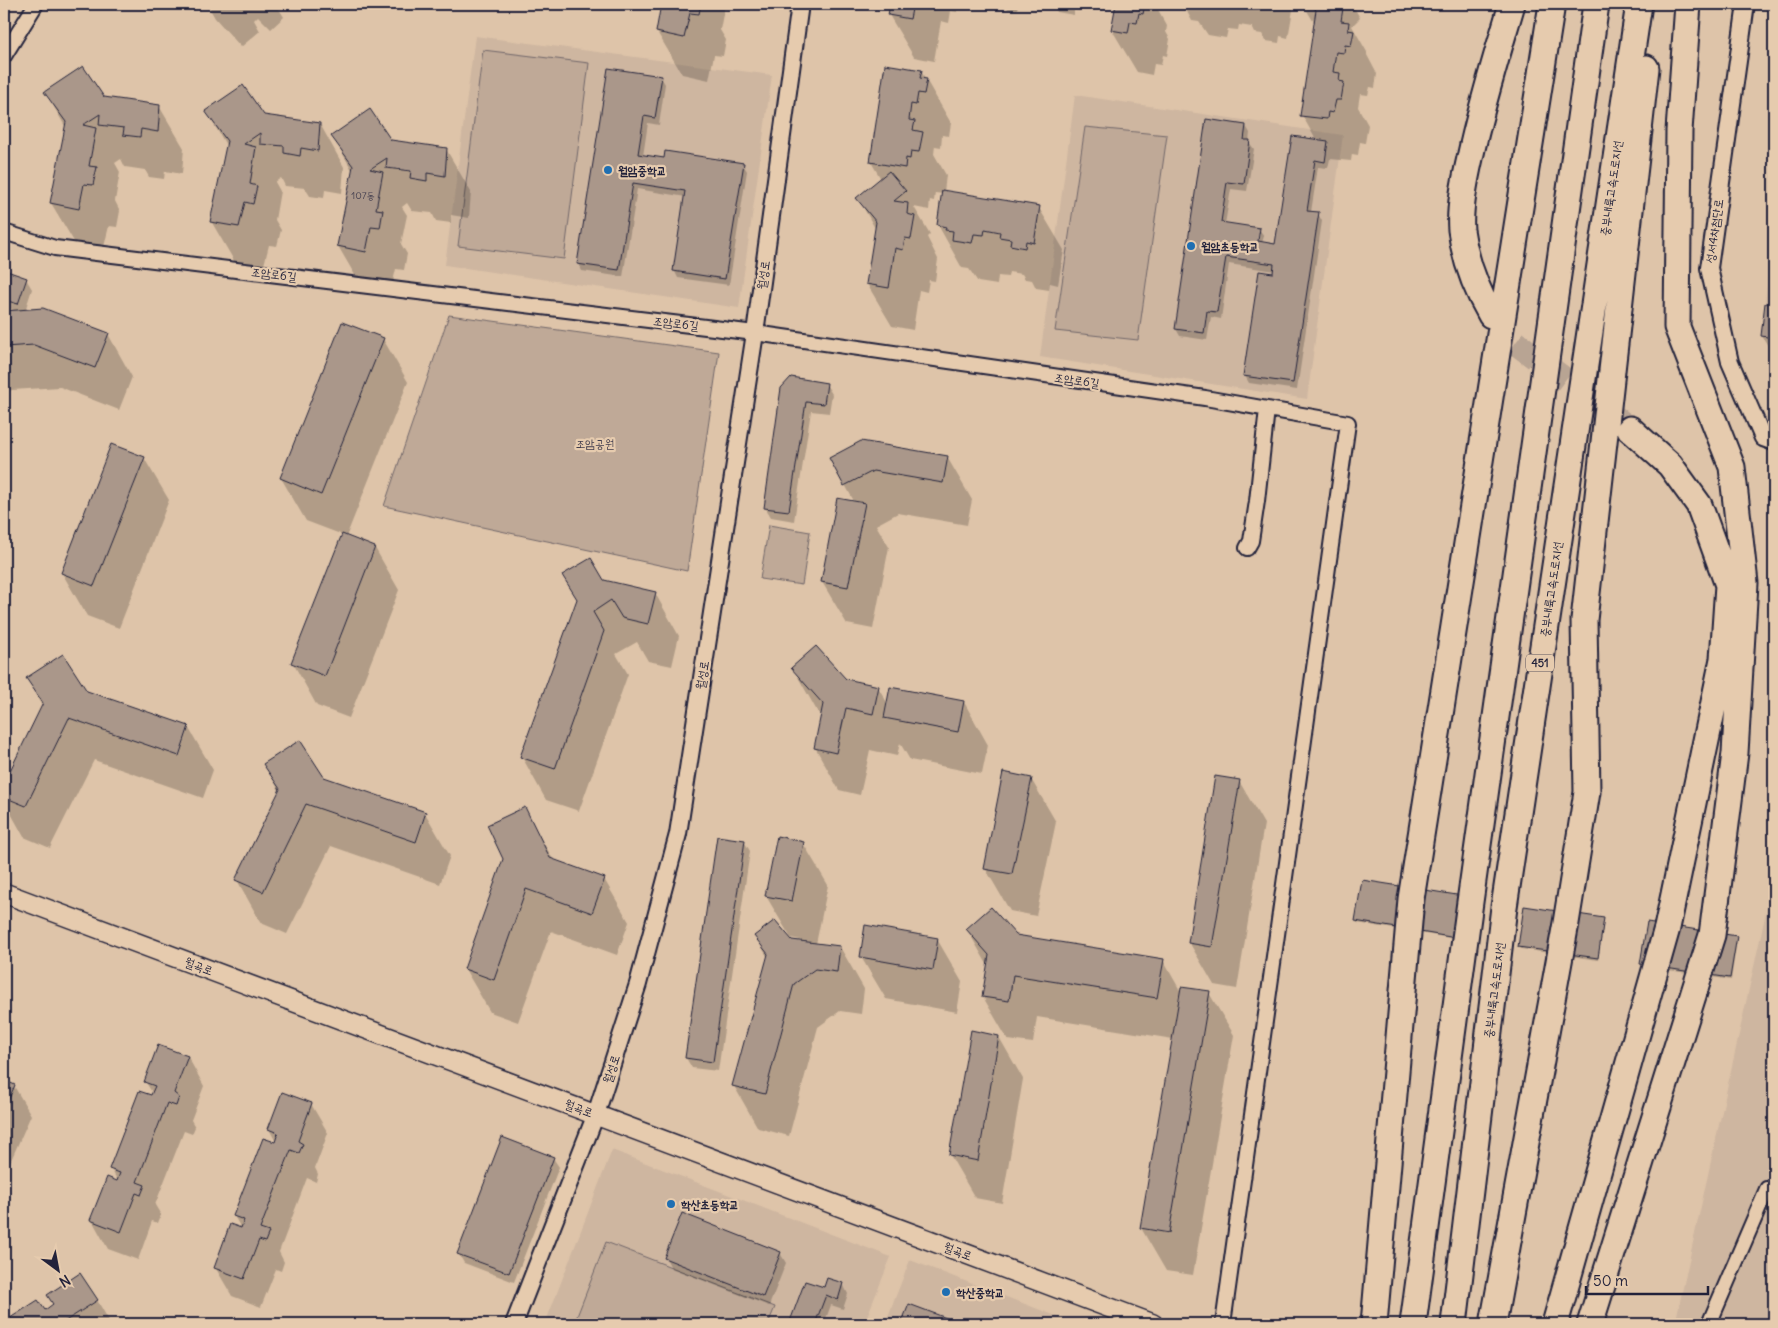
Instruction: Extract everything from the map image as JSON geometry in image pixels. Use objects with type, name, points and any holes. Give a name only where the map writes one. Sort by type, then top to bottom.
[{"type":"highway","points":[[1491,316],[1479,295],[1466,259],[1461,228],[1465,183],[1477,122],[1512,4]]},
{"type":"highway","points":[[1374,1324],[1411,899],[1552,4]]},
{"type":"highway","points":[[1413,1324],[1596,4]]},
{"type":"highway","name":"중부내륙고속도로지선","points":[[1454,1324],[1504,907],[1639,4]]},
{"type":"highway","points":[[1493,1324],[1566,923],[1587,792],[1584,620],[1652,4]]},
{"type":"highway","points":[[1590,1324],[1712,935],[1735,753],[1745,583],[1732,467],[1677,327],[1679,131],[1688,4]]},
{"type":"highway","points":[[1555,1324],[1667,928],[1724,660],[1728,585],[1699,506],[1670,464],[1630,429]]},
{"type":"main road","name":"월곡로","points":[[4,893],[1153,1324]]},
{"type":"street","points":[[4,56],[36,4]]},
{"type":"street","name":"월성로","points":[[514,1324],[596,1114],[638,984],[678,834],[755,333],[800,4]]},
{"type":"street","name":"성서4차첨단로","points":[[1746,4],[1709,268],[1730,362],[1763,438],[1774,442]]},
{"type":"street","name":"조암로6길","points":[[4,232],[55,248],[755,333],[1205,398],[1348,423],[1223,1324]]},
{"type":"street","points":[[1247,548],[1251,541],[1257,501],[1267,409]]},
{"type":"street","points":[[1710,1324],[1767,1190],[1774,1190]]},
{"type":"shaded area","name":"월암중학교","points":[[475,36],[772,75],[739,308],[445,265]]},
{"type":"shaded area","name":"월암초등학교","points":[[1075,95],[1343,135],[1307,399],[1040,357]]},
{"type":"shaded area","points":[[1774,227],[1774,340],[1765,303]]},
{"type":"shaded area","points":[[1774,876],[1774,1324],[1675,1324]]},
{"type":"shaded area","name":"학산초등학교","points":[[612,1150],[891,1257],[864,1324],[545,1324]]},
{"type":"shaded area","name":"학산중학교","points":[[910,1260],[1077,1324],[885,1324]]},
{"type":"green space","points":[[483,50],[589,63],[564,259],[458,246]]},
{"type":"green space","points":[[1085,127],[1167,135],[1138,340],[1055,331]]},
{"type":"green space","name":"조암공원","points":[[449,315],[719,352],[687,571],[384,506]]},
{"type":"green space","points":[[769,525],[810,532],[802,585],[760,579]]},
{"type":"green space","points":[[606,1242],[775,1307],[768,1324],[574,1324]]},
{"type":"building","points":[[661,4],[701,4],[699,14],[690,13],[684,38],[656,32]]},
{"type":"building","points":[[890,4],[913,4],[910,19],[888,15]]},
{"type":"building","points":[[1116,4],[1145,4],[1143,14],[1139,13],[1137,23],[1130,22],[1128,33],[1111,30]]},
{"type":"building","points":[[1309,4],[1332,4],[1335,7],[1343,8],[1341,21],[1349,22],[1348,30],[1354,31],[1351,46],[1345,45],[1344,53],[1336,52],[1333,72],[1340,73],[1339,81],[1344,82],[1341,100],[1336,100],[1333,113],[1328,112],[1327,119],[1300,116],[1316,10]]},
{"type":"building","points":[[885,64],[922,70],[920,78],[927,79],[924,94],[918,93],[916,105],[911,104],[909,120],[915,121],[913,130],[923,132],[919,152],[911,151],[910,159],[906,158],[905,168],[870,162]]},
{"type":"building","points":[[83,66],[104,97],[160,105],[158,132],[141,129],[140,137],[123,135],[124,128],[99,125],[100,114],[83,125],[96,128],[89,166],[97,167],[93,185],[84,184],[79,209],[50,203],[66,122],[44,92]]},
{"type":"building","points":[[608,68],[662,76],[655,118],[644,116],[638,154],[664,158],[665,151],[744,163],[725,279],[673,271],[685,191],[633,183],[619,270],[577,264]]},
{"type":"building","points":[[243,85],[264,115],[320,123],[318,151],[301,148],[300,156],[284,153],[284,146],[260,144],[260,133],[244,144],[256,147],[250,184],[257,186],[253,204],[245,202],[239,227],[210,222],[227,141],[205,111]]},
{"type":"building","points":[[370,109],[391,140],[447,148],[445,176],[427,173],[427,181],[410,178],[411,171],[386,168],[387,158],[370,169],[383,172],[376,209],[383,210],[380,228],[371,227],[366,252],[337,246],[353,166],[331,136]]},
{"type":"building","points":[[1206,119],[1246,125],[1244,140],[1250,140],[1244,184],[1227,182],[1221,222],[1260,228],[1258,241],[1275,244],[1292,136],[1328,141],[1325,162],[1315,160],[1307,211],[1319,212],[1293,383],[1243,376],[1259,271],[1273,273],[1274,264],[1226,257],[1217,312],[1207,311],[1204,333],[1175,329]]},
{"type":"building","points":[[889,171],[906,191],[894,201],[908,203],[907,214],[915,216],[911,239],[905,238],[903,250],[895,248],[889,288],[866,284],[876,222],[856,198]]},
{"type":"building","points":[[942,190],[1040,206],[1034,243],[1026,241],[1025,248],[1010,245],[1011,239],[999,237],[1000,232],[985,229],[984,235],[974,234],[972,243],[952,240],[953,231],[945,230],[946,227],[937,225]]},
{"type":"building","points":[[4,270],[27,278],[18,304],[4,300]]},
{"type":"building","points":[[1765,303],[1774,304],[1774,338],[1761,336]]},
{"type":"building","points":[[43,308],[109,333],[95,368],[34,345],[4,347],[4,311]]},
{"type":"building","points":[[342,322],[384,338],[321,495],[280,478]]},
{"type":"building","points":[[791,377],[827,383],[824,404],[806,402],[789,511],[764,508],[781,388]]},
{"type":"building","points":[[861,441],[948,456],[943,483],[873,471],[844,486],[829,458]]},
{"type":"building","points":[[111,444],[145,457],[94,586],[61,573]]},
{"type":"building","points":[[837,498],[865,503],[848,587],[821,582]]},
{"type":"building","points":[[342,534],[375,547],[325,676],[291,663]]},
{"type":"building","points":[[591,558],[604,580],[656,592],[648,624],[622,618],[611,600],[593,612],[604,631],[555,769],[520,757],[577,599],[562,575]]},
{"type":"building","points":[[816,646],[846,679],[879,686],[873,714],[846,708],[836,753],[814,748],[823,704],[791,668]]},
{"type":"building","points":[[63,654],[87,691],[189,726],[179,756],[69,718],[26,806],[4,797],[4,783],[43,703],[26,678]]},
{"type":"building","points":[[890,687],[964,701],[958,732],[884,718]]},
{"type":"building","points":[[300,740],[324,777],[426,812],[416,842],[306,804],[263,892],[235,880],[280,789],[263,764]]},
{"type":"building","points":[[1003,772],[1032,778],[1012,874],[984,869]]},
{"type":"building","points":[[1215,776],[1240,780],[1212,947],[1188,943]]},
{"type":"building","points":[[525,807],[550,858],[605,878],[592,913],[526,889],[494,980],[464,969],[503,859],[487,825]]},
{"type":"building","points":[[717,836],[745,840],[713,1062],[685,1058]]},
{"type":"building","points":[[777,836],[804,842],[792,901],[765,896]]},
{"type":"building","points":[[1362,880],[1463,896],[1456,938],[1355,921]]},
{"type":"building","points":[[1524,906],[1604,918],[1598,958],[1518,947]]},
{"type":"building","points":[[991,907],[1016,935],[1164,959],[1157,998],[1013,975],[1009,1001],[982,997],[989,955],[966,929]]},
{"type":"building","points":[[775,920],[792,940],[840,946],[837,972],[815,969],[794,984],[765,1094],[732,1086],[768,954],[754,936]]},
{"type":"building","points":[[1647,922],[1737,936],[1730,978],[1640,964]]},
{"type":"building","points":[[865,925],[938,938],[933,970],[860,957]]},
{"type":"building","points":[[1181,987],[1210,991],[1169,1233],[1140,1228]]},
{"type":"building","points":[[971,1030],[999,1036],[978,1161],[949,1155]]},
{"type":"building","points":[[158,1045],[188,1056],[174,1093],[179,1097],[176,1106],[167,1103],[137,1182],[145,1185],[141,1195],[136,1193],[121,1232],[90,1220],[107,1177],[117,1181],[120,1173],[109,1169],[139,1091],[151,1095],[155,1086],[144,1082]]},
{"type":"building","points":[[4,1080],[15,1085],[4,1110]]},
{"type":"building","points":[[282,1092],[312,1103],[298,1141],[303,1144],[299,1153],[291,1150],[260,1229],[269,1232],[265,1242],[259,1240],[244,1279],[214,1268],[230,1224],[241,1228],[244,1220],[233,1216],[263,1138],[275,1142],[278,1133],[268,1129]]},
{"type":"building","points":[[502,1137],[554,1157],[509,1273],[457,1254]]},
{"type":"building","points":[[682,1213],[781,1252],[763,1297],[664,1258]]},
{"type":"building","points":[[80,1273],[98,1300],[64,1322],[65,1324],[4,1324],[4,1322],[38,1300],[45,1310],[53,1304],[47,1295]]},
{"type":"building","points":[[827,1278],[843,1283],[838,1300],[826,1295],[815,1324],[789,1324],[805,1281],[824,1287]]},
{"type":"building","points":[[909,1304],[949,1319],[947,1324],[901,1324]]},
{"type":"tunnel","points":[[1491,315],[1515,342],[1622,423]]},
{"type":"place","name":"월암중학교","points":[[608,170]]},
{"type":"place","name":"월암초등학교","points":[[1191,246]]},
{"type":"place","name":"학산초등학교","points":[[671,1204]]},
{"type":"place","name":"학산중학교","points":[[946,1292]]}]
